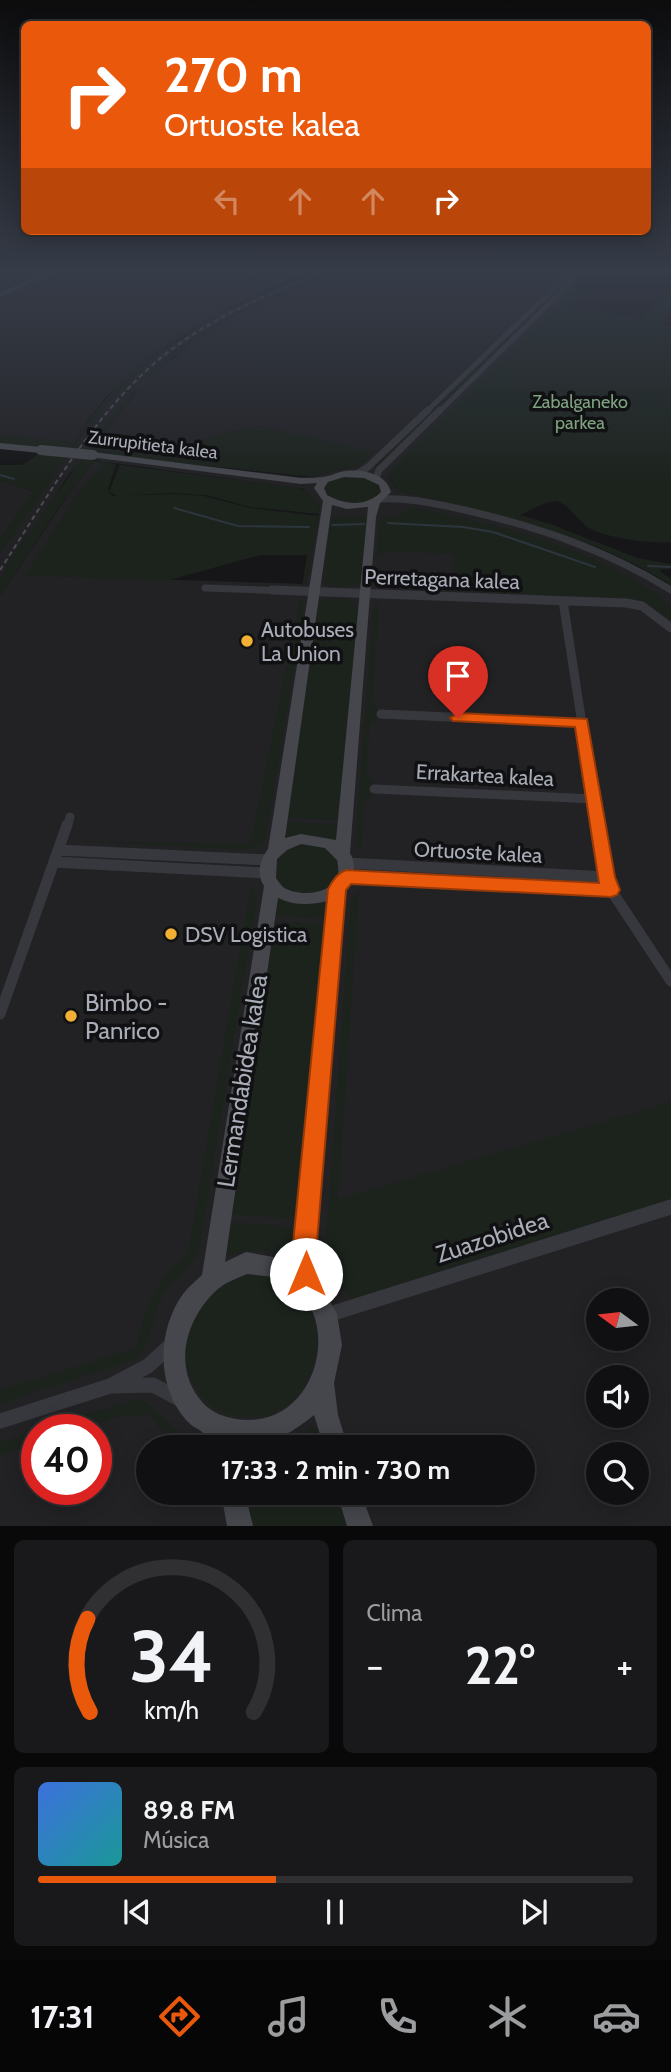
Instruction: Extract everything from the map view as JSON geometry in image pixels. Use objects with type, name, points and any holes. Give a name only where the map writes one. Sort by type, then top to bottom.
[{"type":"street","points":[[357,474],[368,467],[497,343]]},
{"type":"street","points":[[376,478],[379,470],[508,343]]},
{"type":"street","name":"Zurrupitieta kalea","points":[[0,446],[322,484]]},
{"type":"street","points":[[402,498],[376,478],[357,474],[336,476],[322,484],[323,497],[351,506],[402,498],[513,521],[559,535],[618,559],[670,589]]},
{"type":"street","points":[[222,1435],[270,1430],[288,1421],[304,1408],[322,1382],[330,1360],[331,1337],[327,1315],[310,1286],[304,1254],[343,871],[364,593],[377,501],[386,488]]},
{"type":"street","name":"Lermandabidea kalea","points":[[212,1277],[271,867],[316,592],[328,500]]},
{"type":"street","name":"Perretagana kalea","points":[[205,588],[639,605],[671,628]]},
{"type":"street","points":[[563,601],[606,877],[611,890],[671,981]]},
{"type":"street","points":[[381,714],[582,723]]},
{"type":"street","name":"Errakartea kalea","points":[[374,789],[595,799]]},
{"type":"street","points":[[0,1014],[70,817]]},
{"type":"street","points":[[271,867],[292,841],[311,839],[329,843],[343,871]]},
{"type":"street","points":[[58,850],[137,854],[271,867]]},
{"type":"street","points":[[133,866],[137,854]]},
{"type":"street","points":[[54,862],[133,866],[271,867]]},
{"type":"street","points":[[271,867],[280,892],[303,900],[316,899],[343,871]]},
{"type":"street","name":"Ortuoste kalea","points":[[343,871],[606,877]]},
{"type":"street","name":"Ortuoste kalea","points":[[343,871],[611,890]]},
{"type":"street","name":"Zuazobidea","points":[[327,1315],[671,1207]]},
{"type":"street","points":[[217,1435],[191,1405],[176,1376],[174,1343],[178,1323],[186,1305],[212,1277],[246,1263],[281,1267],[296,1274],[310,1286]]},
{"type":"street","points":[[0,1421],[110,1386],[148,1366],[174,1343]]},
{"type":"street","points":[[322,1382],[326,1415],[332,1435]]},
{"type":"street","points":[[110,1386],[153,1385],[191,1405]]},
{"type":"street","points":[[236,1505],[240,1526]]},
{"type":"street","points":[[353,1505],[359,1526]]},
{"type":"shaded area","points":[[0,343],[169,343],[107,396],[75,443],[38,453],[0,449]]},
{"type":"shaded area","points":[[174,343],[186,343],[148,374],[152,375],[191,343],[519,343],[388,477],[398,491],[421,496],[421,499],[517,519],[579,539],[671,585],[671,1526],[0,1526],[0,596],[70,492],[93,462],[102,461],[90,459],[94,454],[301,477],[352,468],[261,426],[223,433],[174,450],[142,443],[145,436],[110,453],[101,452],[112,436],[102,436],[138,390],[115,411],[83,460],[69,474],[22,547],[9,561],[0,581],[0,553],[91,422],[150,359]],"holes":[[[107,462],[304,489],[320,507],[306,584],[27,575],[76,496]]]},
{"type":"shaded area","points":[[0,480],[34,492],[0,540]]},
{"type":"green space","points":[[168,343],[174,343],[122,388],[96,417],[72,451],[0,444],[0,435],[75,442],[108,397]]},
{"type":"green space","points":[[187,343],[192,343],[152,375],[148,374]]},
{"type":"green space","points":[[500,343],[505,343],[377,468],[372,467]]},
{"type":"green space","name":"Zabalganeko parkea","points":[[518,343],[671,343],[671,542],[639,541],[604,534],[586,526],[557,501],[545,503],[520,515],[637,558],[671,564],[671,569],[659,570],[671,579],[671,585],[612,553],[550,530],[420,499],[420,496],[398,491],[388,473]]},
{"type":"green space","points":[[138,389],[103,435],[113,436],[102,452],[110,453],[121,436],[146,435],[143,443],[174,450],[223,433],[261,426],[372,452],[377,450],[359,467],[335,470],[313,477],[94,454],[90,460],[116,464],[108,489],[112,496],[204,496],[250,508],[319,516],[306,584],[302,586],[307,555],[260,555],[166,581],[26,575],[76,496],[103,463],[93,462],[64,500],[0,596],[0,581],[9,561],[115,411],[133,390]]},
{"type":"green space","points":[[39,454],[68,457],[0,553],[0,540],[34,492],[0,480],[0,465],[22,465]]},
{"type":"green space","points":[[120,465],[298,488],[306,491],[320,507],[319,514],[250,507],[206,495],[173,493],[117,496],[110,492],[110,489]]},
{"type":"green space","points":[[362,476],[380,484],[381,493],[375,498],[355,503],[326,496],[324,487],[332,480]]},
{"type":"green space","points":[[410,507],[513,530],[580,553],[612,567],[671,605],[671,621],[649,604],[629,598],[454,591],[453,554],[383,551],[382,555],[377,555],[380,519],[405,513]]},
{"type":"green space","points":[[331,517],[367,518],[362,582],[357,586],[330,587],[323,583]]},
{"type":"green space","points":[[328,598],[349,599],[359,606],[339,820],[287,818],[318,604]]},
{"type":"green space","points":[[300,599],[304,608],[266,837],[262,845],[245,850],[81,841],[241,844],[251,841]]},
{"type":"green space","points":[[379,602],[372,706],[377,707],[376,722],[370,722],[366,779],[373,780],[371,798],[365,798],[361,853],[355,845],[373,610]]},
{"type":"green space","points":[[287,822],[339,824],[337,841],[313,834],[284,838]]},
{"type":"green space","points":[[303,843],[321,845],[335,853],[341,873],[327,888],[311,894],[296,893],[276,877],[275,865],[283,853]]},
{"type":"green space","points":[[251,884],[257,897],[199,1252],[161,1299],[146,1346],[136,1359],[0,1404],[0,1390],[136,1348],[153,1296],[168,1274],[188,1253]]},
{"type":"green space","points":[[359,890],[338,1199],[671,1102],[671,1199],[351,1299],[324,1269],[351,900]]},
{"type":"green space","points":[[276,896],[309,905],[331,899],[329,919],[273,916]]},
{"type":"green space","points":[[272,921],[328,925],[301,1219],[230,1214]]},
{"type":"green space","points":[[228,1222],[300,1227],[297,1261],[261,1251],[223,1257]]},
{"type":"green space","points":[[252,1273],[286,1283],[307,1303],[316,1328],[316,1356],[306,1383],[289,1404],[265,1416],[235,1416],[210,1405],[191,1380],[185,1360],[185,1341],[190,1322],[200,1305],[214,1291],[232,1280]]},
{"type":"green space","points":[[133,1400],[141,1401],[156,1411],[181,1435],[166,1435],[148,1414],[112,1419],[112,1414],[89,1414]]},
{"type":"green space","points":[[310,1426],[322,1435],[301,1435]]},
{"type":"green space","points":[[21,1436],[21,1448],[0,1455],[0,1442]]},
{"type":"green space","points":[[247,1505],[345,1505],[351,1526],[252,1526]]},
{"type":"waterway","points":[[0,475],[14,479]]},
{"type":"waterway","points":[[174,508],[238,526],[309,527]]},
{"type":"waterway","points":[[388,523],[463,527],[493,532],[595,567]]},
{"type":"waterway","points":[[332,525],[364,524]]},
{"type":"waterway","points":[[648,566],[671,567]]},
{"type":"railway","points":[[0,570],[105,414],[148,369],[181,343]]},
{"type":"place","name":"Autobuses La Union","points":[[247,641]]},
{"type":"place","name":"DSV Logistica","points":[[171,934]]},
{"type":"place","name":"Bimbo - Panrico","points":[[71,1016]]},
{"type":"route","points":[[306,1274],[304,1254],[337,889],[346,877],[611,890],[606,877],[582,723],[458,718]]}]
